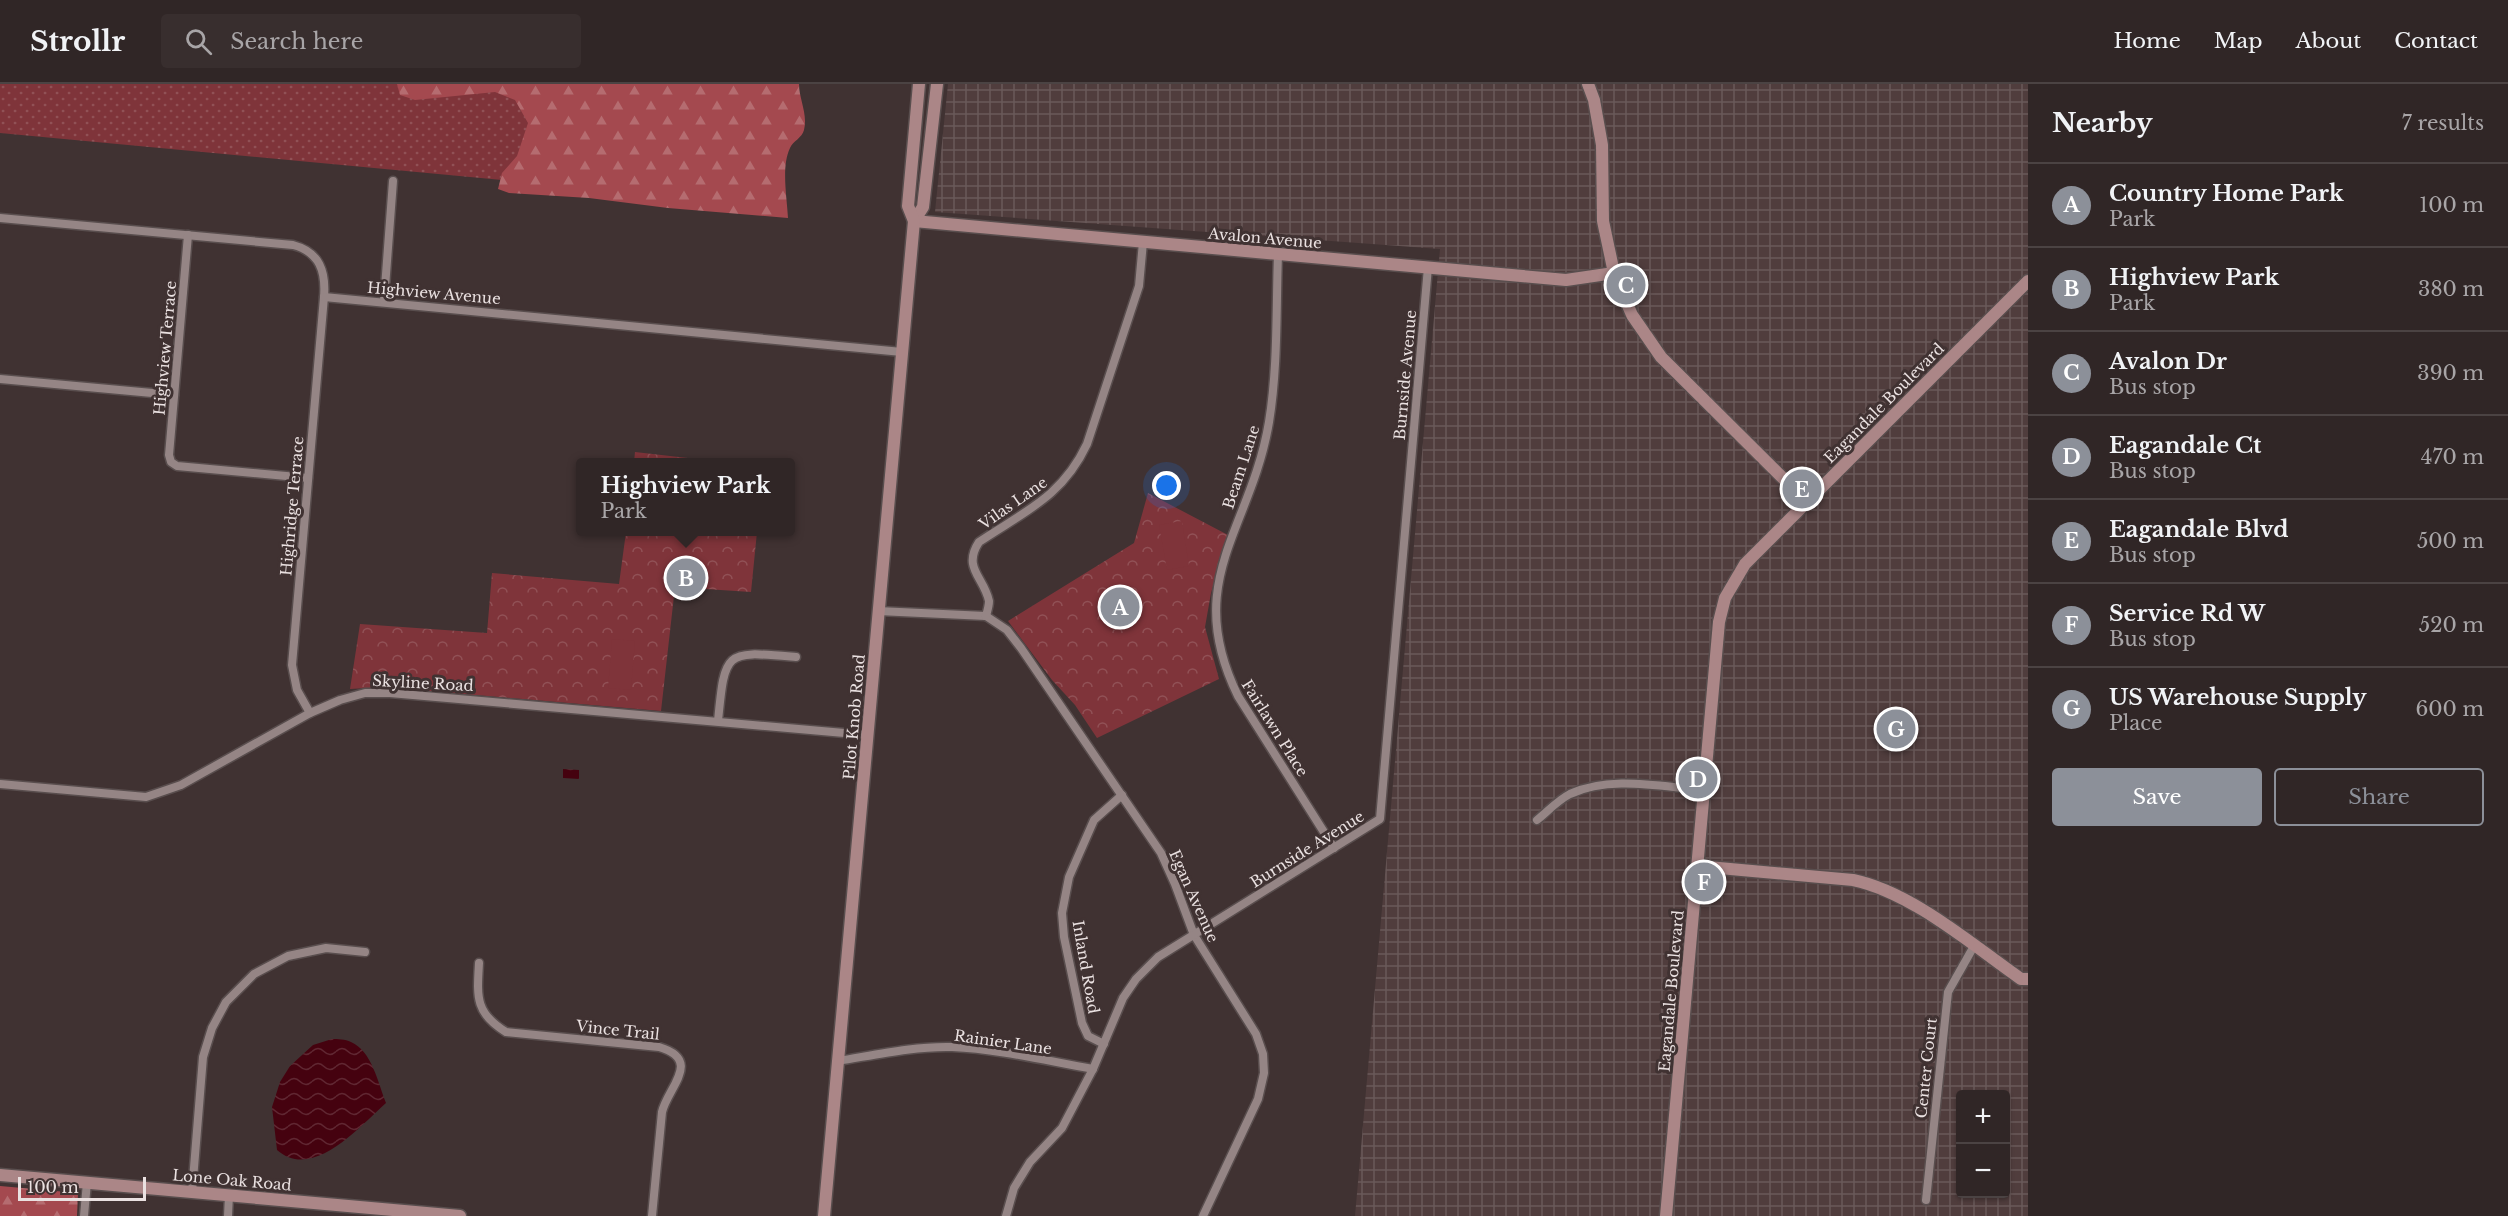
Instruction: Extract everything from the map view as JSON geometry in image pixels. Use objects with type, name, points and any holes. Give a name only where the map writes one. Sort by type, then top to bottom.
[{"type":"street","name":"Pilot Knob Road","points":[[824,1216],[914,221],[908,206],[919,84]]},
{"type":"street","name":"Pilot Knob Road","points":[[914,221],[923,207],[937,84]]},
{"type":"street","points":[[1588,84],[1594,100],[1602,145],[1603,221],[1614,273],[1632,315],[1661,357],[1807,502]]},
{"type":"street","points":[[914,141],[930,142]]},
{"type":"street","points":[[384,301],[393,181]]},
{"type":"street","points":[[0,218],[304,248],[323,267],[326,280],[324,297]]},
{"type":"street","name":"Avalon Avenue","points":[[914,221],[1566,280],[1614,273]]},
{"type":"street","name":"Highview Terrace","points":[[188,235],[169,455],[171,462],[177,466],[308,478]]},
{"type":"street","name":"Vilas Lane","points":[[986,616],[989,603],[973,567],[972,552],[979,542],[1050,496],[1078,463],[1087,444],[1139,286],[1143,242]]},
{"type":"street","name":"Beam Lane","points":[[1215,614],[1216,589],[1259,461],[1269,423],[1273,384],[1278,254]]},
{"type":"street","name":"Burnside Avenue","points":[[1005,1216],[1014,1188],[1030,1162],[1062,1128],[1093,1069],[1124,998],[1136,979],[1158,957],[1380,819],[1428,267]]},
{"type":"street","name":"Eagandale Boulevard","points":[[1666,1216],[1719,622],[1725,598],[1745,564],[2028,281]]},
{"type":"street","name":"Highview Avenue","points":[[324,297],[902,352]]},
{"type":"street","name":"Highridge Terrace","points":[[310,713],[297,690],[292,665],[324,297]]},
{"type":"street","points":[[0,379],[174,395]]},
{"type":"street","points":[[878,611],[986,616]]},
{"type":"street","name":"Fairlawn Place","points":[[1215,614],[1219,649],[1226,672],[1238,696],[1334,848]]},
{"type":"street","name":"Egan Avenue","points":[[986,616],[1007,630],[1161,853],[1194,935],[1256,1034],[1263,1054],[1264,1073],[1258,1099],[1203,1216]]},
{"type":"street","points":[[718,721],[722,674],[732,659],[749,653],[796,657]]},
{"type":"street","name":"Skyline Road","points":[[0,784],[146,797],[181,785],[310,713],[340,700],[365,693],[390,693],[867,735]]},
{"type":"street","points":[[1537,820],[1568,795],[1596,784],[1704,790]]},
{"type":"street","name":"Inland Road","points":[[1104,1044],[1088,1036],[1082,1023],[1064,937],[1062,913],[1069,877],[1094,820],[1122,795]]},
{"type":"street","points":[[1698,866],[1875,884],[1902,896],[2021,978],[2028,979]]},
{"type":"street","name":"Center Court","points":[[1926,1200],[1948,992],[1974,946]]},
{"type":"street","points":[[192,1192],[203,1057],[212,1028],[226,1002],[254,974],[288,956],[326,948],[365,952]]},
{"type":"street","name":"Vince Trail","points":[[479,963],[479,1004],[494,1024],[506,1032],[659,1047],[672,1051],[678,1058],[681,1068],[679,1078],[664,1103],[662,1112],[652,1216]]},
{"type":"street","name":"Rainier Lane","points":[[838,1061],[913,1049],[952,1047],[991,1051],[1093,1069]]},
{"type":"street","name":"Lone Oak Road","points":[[0,1174],[460,1216]]},
{"type":"street","points":[[84,1216],[87,1182]]},
{"type":"street","points":[[228,1216],[230,1195]]},
{"type":"shaded area","points":[[948,84],[2028,84],[2028,1216],[1355,1216],[1440,249],[935,212]]},
{"type":"green space","points":[[0,84],[571,84],[576,187],[0,133]]},
{"type":"green space","points":[[397,84],[799,84],[805,124],[803,133],[793,143],[787,156],[785,182],[788,218],[668,208],[589,198],[509,193],[498,189],[502,173],[517,156],[528,123],[515,100],[495,92],[415,100],[400,95]]},
{"type":"green space","points":[[635,452],[688,458],[634,458]]},
{"type":"green space","points":[[1148,493],[1228,535],[1211,593],[1205,627],[1219,679],[1097,738],[1075,705],[1052,680],[1008,621],[1134,543]]},
{"type":"green space","points":[[1182,521],[1189,566],[1167,570],[1159,525]]},
{"type":"green space","points":[[625,536],[757,536],[751,592],[675,587],[661,711],[384,687],[350,689],[360,624],[487,633],[492,573],[619,584]]},
{"type":"green space","points":[[612,639],[635,641],[631,690],[608,688]]},
{"type":"green space","points":[[0,1186],[78,1193],[77,1216],[0,1216]]},
{"type":"water","points":[[563,769],[579,770],[579,779],[563,778]]},
{"type":"water","points":[[332,1039],[349,1041],[364,1053],[373,1068],[386,1103],[336,1147],[321,1155],[306,1159],[291,1158],[277,1150],[272,1107],[280,1082],[290,1066],[313,1045]]},
{"type":"place","name":"Avalon Dr","points":[[1626,285]]},
{"type":"place","name":"Eagandale Blvd","points":[[1802,489]]},
{"type":"place","name":"Highview Park","points":[[686,578]]},
{"type":"place","name":"Country Home Park","points":[[1120,607]]},
{"type":"place","name":"US Warehouse Supply","points":[[1896,729]]},
{"type":"place","name":"Eagandale Ct","points":[[1698,779]]},
{"type":"place","name":"Service Rd W","points":[[1704,882]]}]
